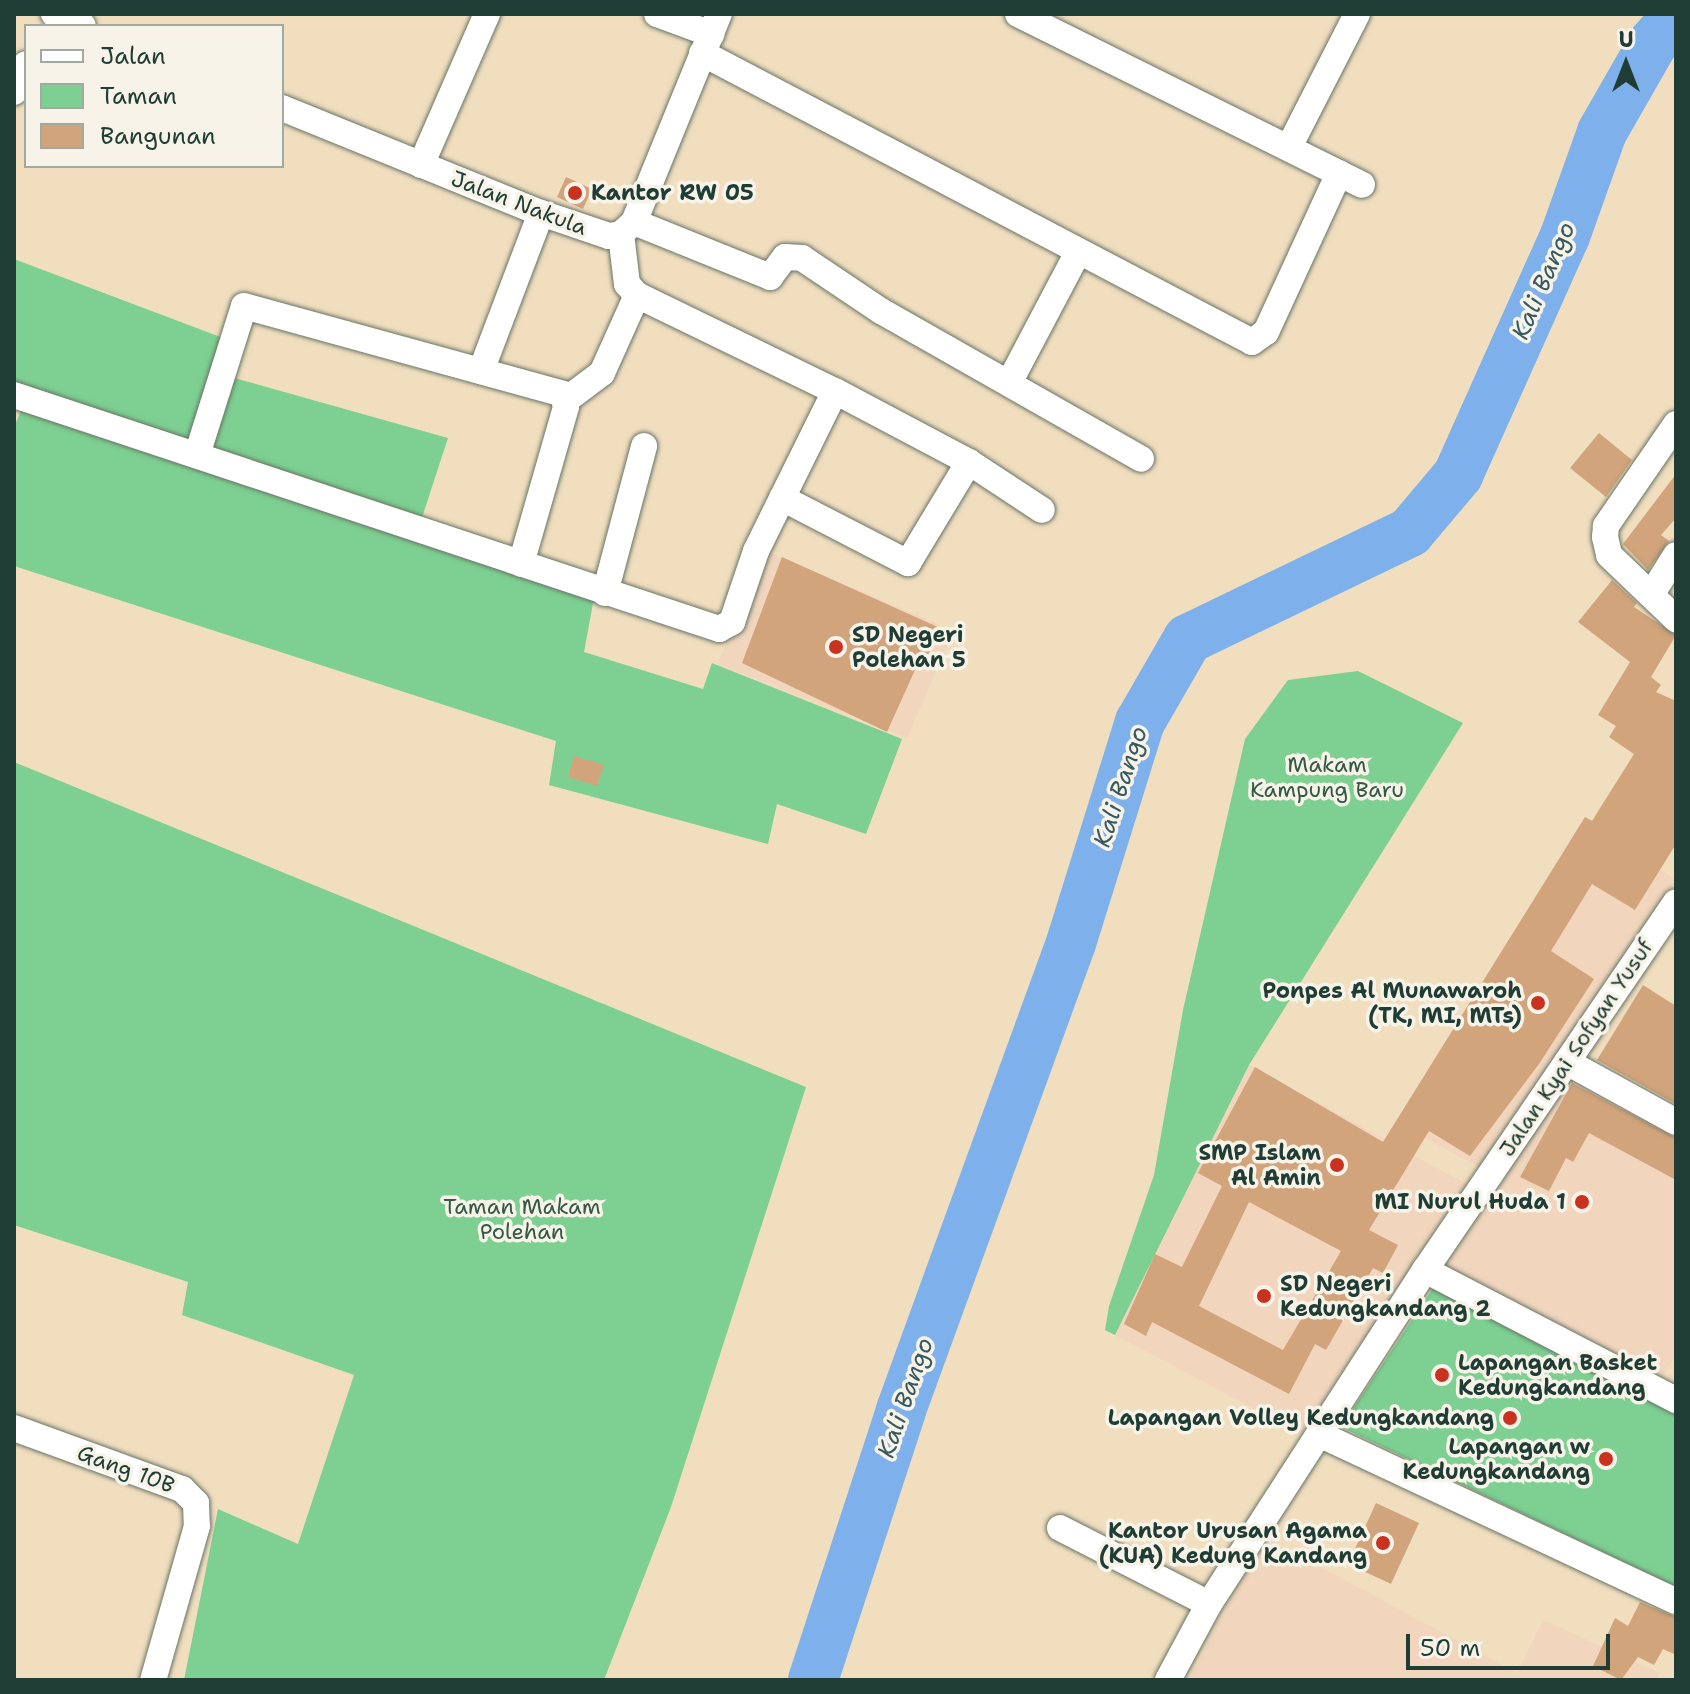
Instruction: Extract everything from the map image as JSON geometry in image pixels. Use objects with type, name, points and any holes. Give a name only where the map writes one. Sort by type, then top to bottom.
[{"type":"street","points":[[54,14],[78,24]]},
{"type":"street","points":[[421,165],[487,14]]},
{"type":"street","points":[[657,14],[711,34],[1078,252],[1252,342],[1266,332],[1350,179],[1018,14]]},
{"type":"street","points":[[1289,147],[1357,14]]},
{"type":"street","points":[[711,34],[628,228],[627,284],[637,295],[835,391],[969,462],[1042,510]]},
{"type":"street","points":[[14,92],[24,69]]},
{"type":"street","name":"Jalan Nakula","points":[[284,109],[541,213],[609,236],[628,228],[770,277],[785,257],[802,258],[881,311],[1009,383]]},
{"type":"street","points":[[481,371],[541,213]]},
{"type":"street","points":[[1078,252],[1009,383],[1141,459]]},
{"type":"street","points":[[521,564],[566,400],[602,373],[637,295]]},
{"type":"street","points":[[197,455],[244,306],[560,393],[566,400]]},
{"type":"street","points":[[14,395],[605,593],[727,627],[782,498],[835,391]]},
{"type":"street","points":[[1676,424],[1606,526],[1605,537],[1609,555],[1676,619]]},
{"type":"street","points":[[605,593],[644,446]]},
{"type":"street","points":[[782,498],[908,563],[969,462]]},
{"type":"street","points":[[1651,595],[1676,555]]},
{"type":"street","name":"Jalan Kyai Sofyan Yusuf","points":[[1168,1680],[1209,1604],[1425,1270],[1676,902]]},
{"type":"street","points":[[1567,1062],[1676,1122]]},
{"type":"street","points":[[1425,1270],[1676,1400]]},
{"type":"street","name":"Gang 10B","points":[[14,1428],[182,1489],[196,1503],[197,1526],[153,1680]]},
{"type":"street","points":[[1319,1434],[1676,1601]]},
{"type":"street","points":[[1060,1528],[1209,1604]]},
{"type":"shaded area","name":"SD Negeri Polehan 5","points":[[763,550],[954,631],[907,738],[718,664]]},
{"type":"shaded area","name":"Ponpes Al Munawaroh (TK, MI, MTs)","points":[[1592,828],[1676,880],[1486,1171],[1402,1125]]},
{"type":"shaded area","name":"SD Negeri Kedungkandang 2","points":[[1249,1065],[1466,1184],[1301,1433],[1115,1335]]},
{"type":"shaded area","name":"MI Nurul Huda 1","points":[[1570,1075],[1676,1132],[1676,1355],[1659,1382],[1441,1273]]},
{"type":"shaded area","points":[[1269,1546],[1282,1546],[1517,1673],[1543,1620],[1660,1673],[1656,1680],[1189,1680],[1256,1551]]},
{"type":"green space","points":[[14,259],[231,341],[224,375],[448,438],[416,536],[594,598],[584,652],[703,689],[712,663],[902,739],[866,834],[777,804],[768,844],[549,785],[556,741],[14,566],[14,427],[28,394],[14,388]]},
{"type":"green space","name":"Makam Kampung Baru","points":[[1358,671],[1463,723],[1249,1065],[1115,1335],[1105,1330],[1109,1306],[1154,1175],[1183,1010],[1245,739],[1288,680]]},
{"type":"green space","name":"Taman Makam Polehan","points":[[14,762],[806,1087],[671,1507],[604,1680],[184,1680],[218,1509],[298,1544],[354,1375],[182,1315],[188,1282],[14,1225]]},
{"type":"green space","points":[[1433,1288],[1676,1414],[1676,1587],[1341,1427]]},
{"type":"building","name":"Kantor RW 05","points":[[566,177],[592,189],[583,209],[557,197]]},
{"type":"building","points":[[1599,433],[1632,460],[1606,497],[1570,468]]},
{"type":"building","points":[[1676,474],[1676,518],[1661,535],[1669,541],[1648,570],[1623,544]]},
{"type":"building","name":"SD Negeri Polehan 5","points":[[782,557],[940,628],[924,664],[919,661],[887,732],[742,663]]},
{"type":"building","points":[[1612,580],[1637,603],[1634,607],[1676,635],[1651,677],[1661,685],[1656,692],[1676,701],[1676,844],[1635,910],[1592,884],[1551,951],[1594,979],[1539,1064],[1470,1156],[1429,1131],[1369,1230],[1398,1245],[1383,1273],[1373,1268],[1326,1350],[1315,1344],[1289,1394],[1152,1322],[1146,1336],[1124,1324],[1155,1254],[1182,1267],[1222,1186],[1198,1173],[1255,1067],[1383,1142],[1585,817],[1592,821],[1634,754],[1609,737],[1616,726],[1598,715],[1630,662],[1578,622]],"holes":[[[1249,1202],[1341,1251],[1283,1350],[1199,1306]]]},
{"type":"building","points":[[574,756],[604,765],[597,786],[568,777]]},
{"type":"building","points":[[1643,985],[1676,1006],[1676,1104],[1597,1060]]},
{"type":"building","points":[[1572,1083],[1676,1138],[1676,1180],[1589,1133],[1573,1162],[1566,1158],[1549,1191],[1520,1177]]},
{"type":"building","name":"Kantor Urusan Agama (KUA) Kedung Kandang","points":[[1376,1503],[1419,1523],[1391,1584],[1348,1564]]},
{"type":"building","points":[[1640,1602],[1676,1617],[1676,1655],[1663,1649],[1654,1665],[1638,1657],[1621,1680],[1593,1666],[1615,1618],[1628,1626]]},
{"type":"waterway","name":"Kali Bango","points":[[813,1680],[901,1410],[1071,943],[1140,722],[1188,639],[1410,532],[1458,475],[1565,236],[1602,132],[1653,43],[1676,17]]},
{"type":"place","name":"Kantor RW 05","points":[[575,193]]},
{"type":"place","name":"SD Negeri Polehan 5","points":[[836,647]]},
{"type":"place","name":"Ponpes Al Munawaroh (TK, MI, MTs)","points":[[1538,1003]]},
{"type":"place","name":"SMP Islam Al Amin","points":[[1337,1165]]},
{"type":"place","name":"MI Nurul Huda 1","points":[[1582,1202]]},
{"type":"place","name":"SD Negeri Kedungkandang 2","points":[[1264,1296]]},
{"type":"place","name":"Lapangan Basket Kedungkandang","points":[[1442,1375]]},
{"type":"place","name":"Lapangan Volley Kedungkandang","points":[[1510,1418]]},
{"type":"place","name":"Lapangan w Kedungkandang","points":[[1606,1459]]},
{"type":"place","name":"Kantor Urusan Agama (KUA) Kedung Kandang","points":[[1383,1543]]}]
